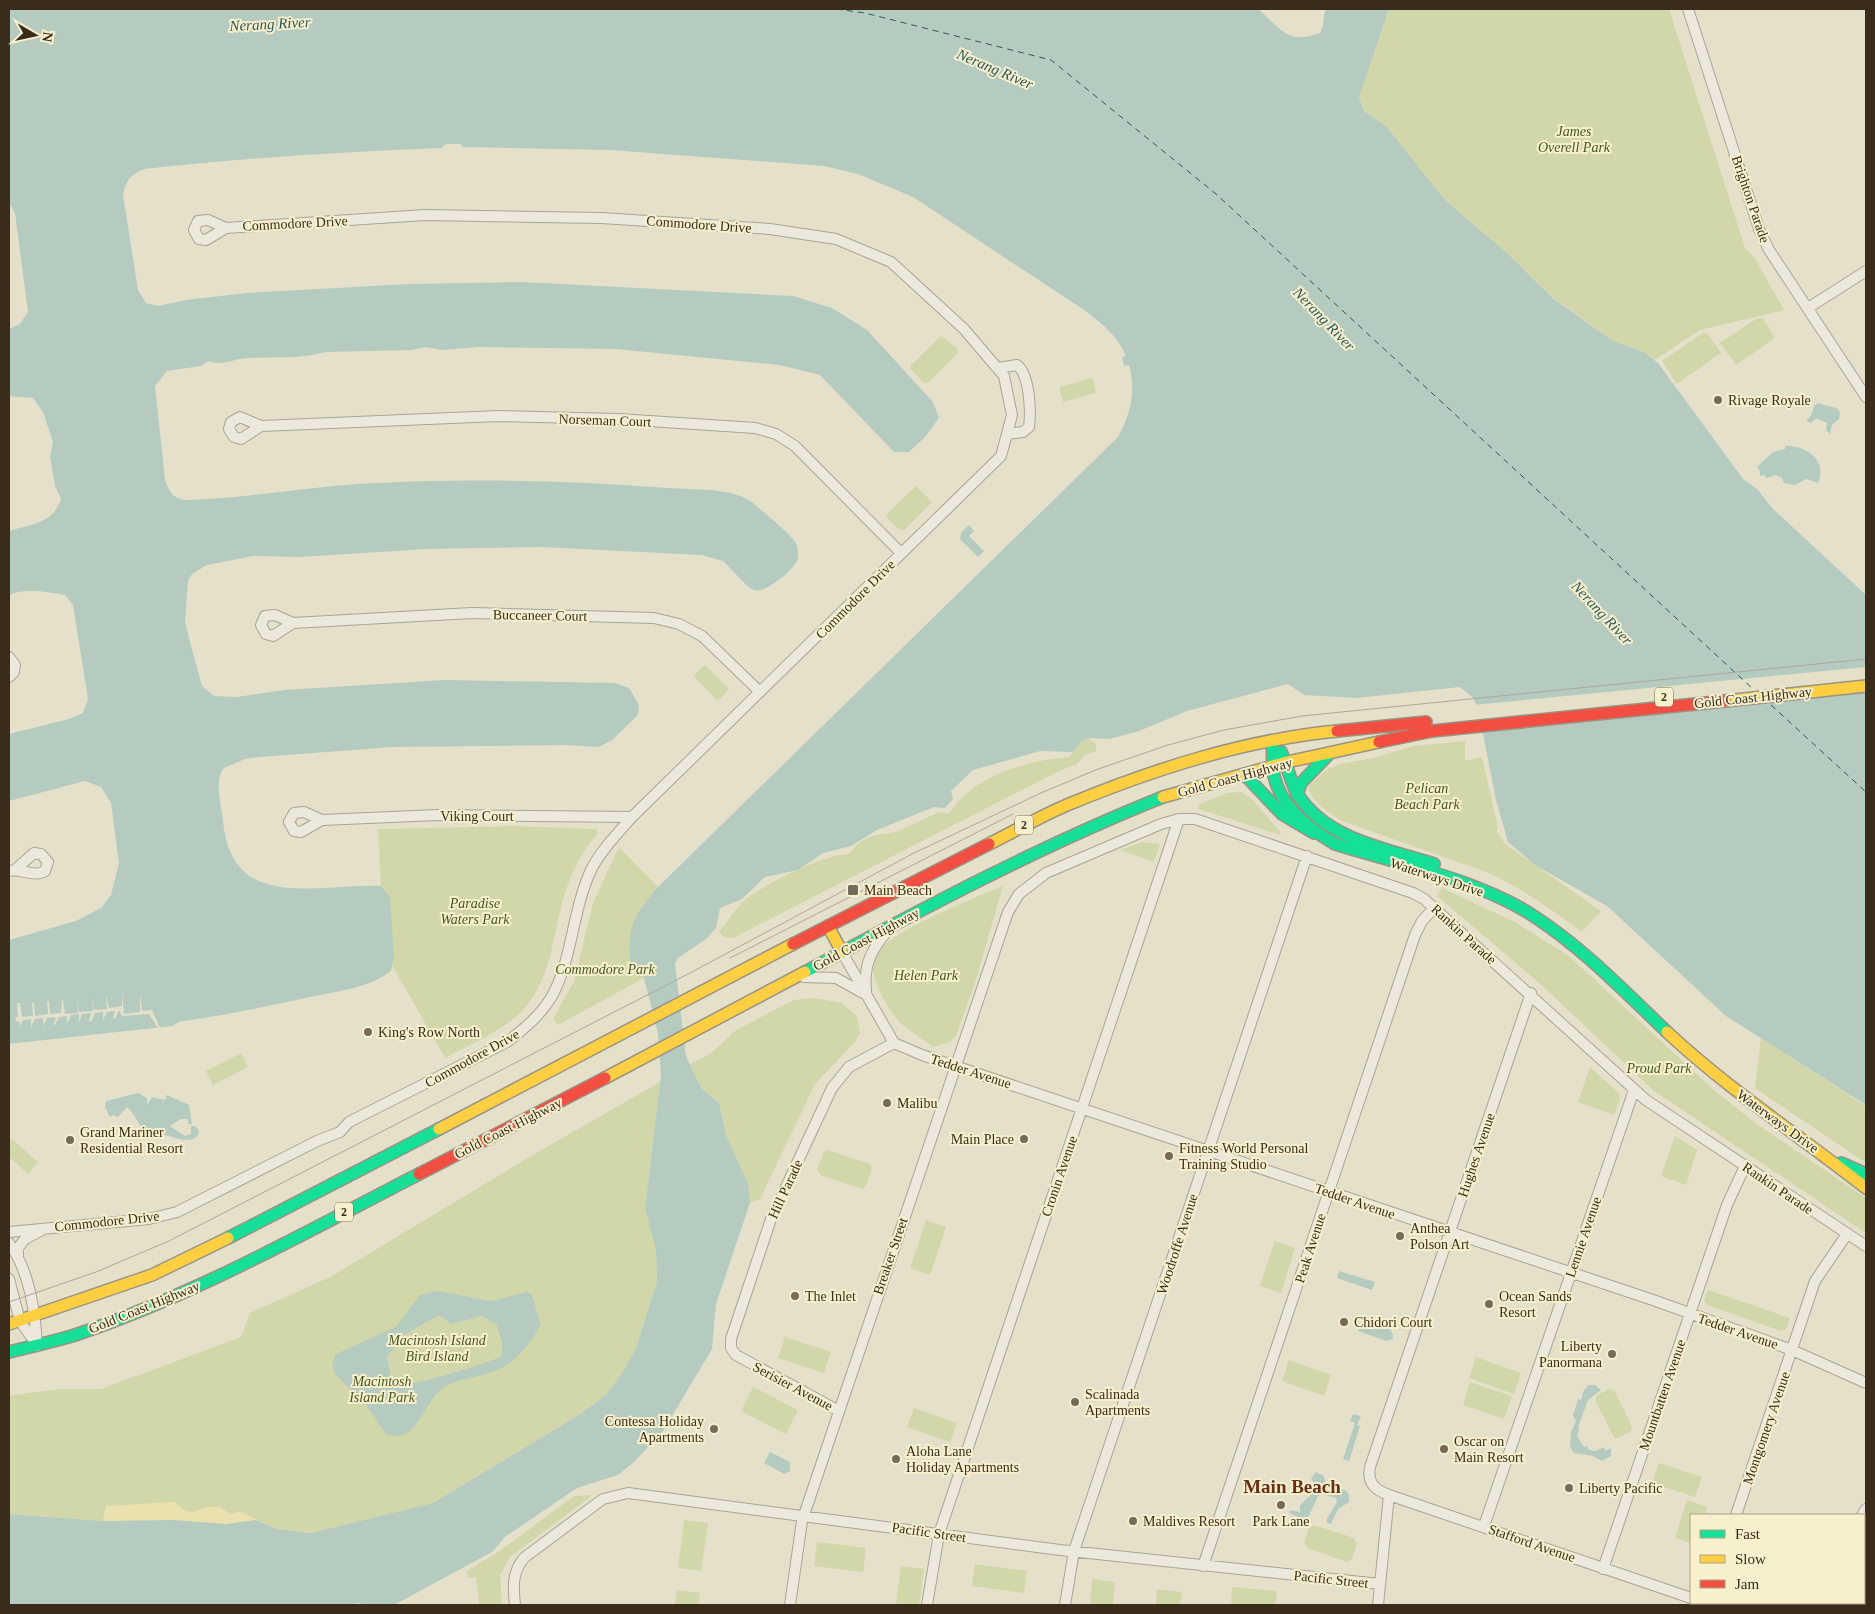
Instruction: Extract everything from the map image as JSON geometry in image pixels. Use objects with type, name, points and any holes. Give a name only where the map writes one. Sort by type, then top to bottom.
[{"type":"main road","name":"Gold Coast Highway","points":[[9,1352],[37,1346],[132,1313],[194,1287],[642,1059],[892,925],[1105,820],[1176,792],[1287,762],[1461,723],[1866,675]]},
{"type":"main road","name":"Gold Coast Highway","points":[[14,1322],[152,1274],[210,1247],[828,926],[1066,805],[1182,762],[1273,740],[1325,732],[1461,723],[1866,686]]},
{"type":"main road","name":"Waterways Drive","points":[[1273,740],[1287,762],[1297,795],[1307,807],[1325,822],[1346,834],[1476,878],[1524,901],[1555,920],[1582,940],[1703,1052],[1727,1084]]},
{"type":"main road","name":"Waterways Drive","points":[[1273,740],[1273,766],[1278,787],[1284,798],[1314,833],[1335,844],[1475,887],[1534,916],[1585,956],[1697,1060],[1866,1188]]},
{"type":"main road","points":[[1297,795],[1301,783],[1330,753]]},
{"type":"main road","points":[[1244,775],[1253,781],[1285,817],[1298,826],[1314,833]]},
{"type":"main road","points":[[828,926],[842,952]]},
{"type":"main road","name":"Waterways Drive","points":[[1828,1158],[1866,1174]]},
{"type":"street","name":"Brighton Parade","points":[[1688,9],[1759,229],[1769,250],[1866,397]]},
{"type":"street","name":"Commodore Drive","points":[[9,1232],[149,1219],[177,1212],[318,1141],[340,1132],[349,1122],[506,1042],[532,1022],[552,995],[564,961],[575,912],[592,867],[606,846],[632,817],[1001,456],[1012,414],[1004,376],[964,329],[891,262],[836,239],[770,229],[601,218],[425,215],[226,228]]},
{"type":"street","points":[[1808,308],[1866,270]]},
{"type":"street","points":[[998,368],[1017,365],[1025,375],[1030,414],[1029,427],[1023,432],[1007,434]]},
{"type":"street","name":"Norseman Court","points":[[261,426],[499,416],[619,419],[755,428],[776,434],[795,446],[901,553]]},
{"type":"street","name":"Buccaneer Court","points":[[293,623],[472,613],[654,618],[679,624],[702,636],[760,692]]},
{"type":"street","points":[[9,657],[15,665],[14,672],[9,677]]},
{"type":"street","name":"Viking Court","points":[[322,820],[437,815],[632,817]]},
{"type":"street","name":"Rankin Parade","points":[[1008,912],[1019,894],[1046,873],[1179,818],[1195,819],[1413,892],[1436,907],[1646,1100],[1866,1246]]},
{"type":"street","name":"Cronin Avenue","points":[[927,1605],[939,1534],[1179,818]]},
{"type":"street","name":"Woodroffe Avenue","points":[[1065,1605],[1074,1551],[1306,856]]},
{"type":"street","name":"Peak Avenue","points":[[1203,1566],[1418,927],[1436,907]]},
{"type":"street","name":"Breaker Street","points":[[790,1605],[800,1531],[804,1516],[1008,912]]},
{"type":"street","points":[[866,995],[864,973],[867,960],[874,946],[892,925]]},
{"type":"street","points":[[842,952],[894,1043]]},
{"type":"street","points":[[794,977],[836,978],[866,995]]},
{"type":"street","name":"Hughes Avenue","points":[[1373,1486],[1369,1478],[1370,1467],[1531,993]]},
{"type":"street","name":"Tedder Avenue","points":[[894,1043],[1792,1350],[1866,1383]]},
{"type":"street","name":"Hill Parade","points":[[746,1361],[731,1348],[730,1339],[773,1214],[832,1088],[840,1076],[861,1059],[894,1043]]},
{"type":"street","name":"Lennie Avenue","points":[[1484,1526],[1634,1090]]},
{"type":"street","name":"Mountbatten Avenue","points":[[1604,1569],[1727,1205],[1745,1166]]},
{"type":"street","points":[[18,1261],[18,1248],[25,1239],[48,1228]]},
{"type":"street","name":"Montgomery Avenue","points":[[1736,1514],[1815,1281],[1847,1234]]},
{"type":"street","points":[[9,1243],[29,1289],[35,1316],[37,1346]]},
{"type":"street","points":[[9,1279],[14,1322],[37,1346]]},
{"type":"street","name":"Serisier Avenue","points":[[746,1361],[839,1411]]},
{"type":"street","name":"Stafford Avenue","points":[[1373,1486],[1389,1495],[1690,1598]]},
{"type":"street","name":"Pacific Street","points":[[515,1605],[514,1581],[517,1568],[525,1557],[603,1499],[628,1493],[1074,1551],[1380,1584]]},
{"type":"street","points":[[1378,1605],[1389,1495]]},
{"type":"green space","name":"James Overell Park","points":[[1389,9],[1669,9],[1745,248],[1754,257],[1784,310],[1700,330],[1655,360],[1644,352],[1613,341],[1555,299],[1506,252],[1445,200],[1387,127],[1364,111],[1359,97]]},
{"type":"green space","points":[[1763,318],[1775,338],[1736,365],[1720,343],[1756,319]]},
{"type":"green space","points":[[1703,333],[1708,334],[1721,353],[1677,384],[1662,361]]},
{"type":"green space","points":[[941,336],[958,349],[957,354],[928,383],[924,383],[911,370],[911,365]]},
{"type":"green space","points":[[1093,378],[1096,393],[1063,402],[1059,387]]},
{"type":"green space","points":[[916,486],[932,502],[904,530],[898,529],[885,516]]},
{"type":"green space","points":[[705,665],[729,689],[718,701],[693,676]]},
{"type":"green space","points":[[1089,738],[1096,744],[1096,751],[1085,755],[1077,764],[1059,771],[733,938],[723,937],[719,931],[746,899],[781,878],[823,859],[848,854],[862,841],[871,836],[896,832],[939,812],[949,814],[972,789],[986,780],[1002,772],[1035,762],[1069,757],[1081,741]]},
{"type":"green space","name":"Pelican Beach Park","points":[[1465,741],[1465,761],[1482,757],[1497,823],[1497,832],[1505,844],[1601,911],[1582,932],[1502,879],[1342,821],[1317,803],[1308,787],[1326,770],[1340,764],[1373,758],[1413,746]]},
{"type":"green space","points":[[1241,792],[1250,797],[1281,833],[1280,835],[1198,809],[1200,804],[1227,793]]},
{"type":"green space","name":"Paradise Waters Park","points":[[516,826],[596,829],[598,833],[577,863],[570,880],[560,912],[550,958],[539,987],[531,1000],[512,1020],[484,1038],[445,1058],[393,967],[390,897],[381,886],[378,829]]},
{"type":"green space","points":[[1142,842],[1160,844],[1154,862],[1120,850]]},
{"type":"green space","name":"Commodore Park","points":[[619,847],[658,887],[641,907],[644,978],[558,1025],[553,1019],[574,981],[593,903]]},
{"type":"green space","name":"Helen Park","points":[[1003,886],[975,983],[956,1036],[950,1042],[933,1047],[899,1021],[881,995],[874,975],[874,957],[881,948],[912,927]]},
{"type":"green space","name":"Proud Park","points":[[1442,888],[1515,922],[1569,956],[1715,1091],[1758,1125],[1866,1198],[1866,1233],[1654,1091],[1538,982],[1437,896]]},
{"type":"green space","points":[[814,998],[842,1003],[857,1016],[860,1033],[855,1042],[815,1084],[760,1199],[750,1203],[748,1183],[726,1135],[719,1103],[701,1088],[690,1064],[710,1054],[736,1030],[794,1000]]},
{"type":"green space","points":[[1761,1038],[1866,1106],[1866,1163],[1755,1088]]},
{"type":"green space","points":[[241,1053],[248,1067],[213,1085],[206,1071]]},
{"type":"green space","points":[[1590,1067],[1619,1093],[1620,1098],[1614,1115],[1578,1102]]},
{"type":"green space","name":"Macintosh Island Park","points":[[660,1082],[645,1208],[656,1251],[657,1281],[636,1348],[624,1370],[606,1395],[582,1413],[433,1503],[311,1533],[277,1529],[240,1512],[230,1514],[219,1507],[208,1507],[193,1512],[106,1506],[103,1521],[9,1514],[9,1396],[58,1389],[101,1389],[241,1337],[250,1313],[332,1276],[531,1156]]},
{"type":"green space","points":[[1675,1136],[1697,1150],[1686,1185],[1661,1176]]},
{"type":"green space","points":[[12,1139],[38,1162],[28,1174],[9,1157],[9,1143]]},
{"type":"green space","points":[[828,1150],[870,1164],[872,1168],[866,1186],[862,1189],[820,1175],[817,1170],[824,1152]]},
{"type":"green space","points":[[926,1220],[946,1227],[930,1275],[910,1268]]},
{"type":"green space","points":[[1275,1241],[1295,1248],[1281,1293],[1260,1286]]},
{"type":"green space","points":[[1708,1290],[1790,1318],[1786,1329],[1781,1331],[1707,1305],[1704,1301]]},
{"type":"green space","points":[[785,1337],[831,1352],[824,1373],[778,1358]]},
{"type":"green space","points":[[1476,1357],[1521,1373],[1514,1394],[1469,1378]]},
{"type":"green space","points":[[1289,1360],[1331,1375],[1324,1396],[1282,1381]]},
{"type":"green space","points":[[1470,1382],[1512,1396],[1504,1419],[1463,1405]]},
{"type":"green space","points":[[753,1387],[798,1410],[786,1434],[741,1411]]},
{"type":"green space","points":[[1609,1389],[1615,1391],[1632,1427],[1630,1432],[1615,1439],[1595,1400],[1597,1395]]},
{"type":"green space","points":[[914,1408],[957,1423],[950,1442],[907,1427]]},
{"type":"green space","points":[[1659,1463],[1702,1477],[1695,1497],[1652,1483]]},
{"type":"green space","points":[[593,1495],[510,1557],[500,1575],[502,1605],[479,1605],[476,1577],[468,1578],[467,1571],[501,1550],[574,1496]]},
{"type":"green space","points":[[1687,1500],[1707,1507],[1705,1514],[1690,1514],[1690,1543],[1675,1538]]},
{"type":"green space","points":[[684,1520],[708,1523],[701,1571],[678,1568]]},
{"type":"green space","points":[[1314,1525],[1354,1538],[1357,1544],[1352,1559],[1347,1562],[1307,1548],[1304,1542],[1309,1528]]},
{"type":"green space","points":[[817,1542],[866,1548],[863,1572],[814,1566]]},
{"type":"green space","points":[[975,1564],[1027,1571],[1024,1593],[972,1586]]},
{"type":"green space","points":[[901,1566],[924,1569],[919,1605],[896,1605]]},
{"type":"green space","points":[[1092,1579],[1115,1582],[1113,1605],[1090,1605]]},
{"type":"green space","points":[[1232,1587],[1277,1591],[1275,1605],[1231,1605]]},
{"type":"green space","points":[[1157,1589],[1182,1592],[1180,1605],[1156,1605]]},
{"type":"green space","points":[[677,1590],[700,1593],[699,1605],[675,1605]]},
{"type":"sand","points":[[174,1502],[186,1511],[193,1512],[208,1507],[219,1507],[230,1514],[240,1512],[256,1520],[226,1524],[174,1520],[103,1521],[106,1506]]},
{"type":"water","name":"Nerang River","points":[[9,9],[1258,9],[1279,29],[1292,36],[1300,37],[1320,33],[1326,9],[1389,9],[1359,97],[1364,111],[1387,127],[1445,200],[1506,252],[1554,299],[1613,341],[1644,352],[1658,363],[1743,479],[1757,489],[1773,509],[1866,595],[1866,1105],[1726,1016],[1607,906],[1535,865],[1508,842],[1496,800],[1478,709],[1473,698],[1460,687],[1356,698],[1304,695],[1288,684],[1187,711],[1139,731],[1109,739],[1088,738],[1081,741],[1073,752],[1040,751],[973,770],[951,791],[953,799],[945,808],[934,807],[877,830],[851,846],[823,853],[798,870],[765,877],[742,899],[720,908],[716,928],[706,939],[678,958],[675,964],[686,1056],[701,1088],[719,1103],[726,1135],[748,1183],[750,1203],[716,1304],[712,1349],[663,1431],[635,1461],[618,1475],[577,1488],[505,1537],[492,1552],[394,1605],[358,1603],[345,1605],[9,1605],[9,1514],[103,1521],[173,1520],[226,1524],[256,1520],[277,1529],[311,1533],[433,1503],[582,1413],[606,1395],[624,1370],[636,1348],[657,1281],[656,1251],[645,1208],[661,1075],[658,1033],[644,978],[630,961],[630,938],[638,913],[658,887],[1118,437],[1129,411],[1132,384],[1129,365],[1124,366],[1122,357],[1126,356],[1123,349],[1110,331],[1087,312],[913,197],[858,174],[824,166],[610,150],[463,147],[461,144],[446,144],[441,148],[255,159],[181,165],[139,171],[129,179],[123,195],[138,290],[146,303],[158,306],[186,300],[247,293],[409,284],[523,282],[793,296],[832,308],[867,330],[933,402],[939,418],[925,437],[909,452],[894,452],[820,375],[780,365],[616,349],[480,347],[441,350],[426,347],[412,350],[326,352],[298,357],[244,358],[224,363],[208,361],[201,366],[167,371],[155,386],[165,480],[171,493],[183,500],[227,498],[357,484],[434,481],[591,483],[712,490],[735,494],[753,503],[782,527],[792,538],[797,546],[798,559],[778,581],[765,589],[759,590],[754,590],[747,585],[723,561],[702,555],[540,547],[427,549],[299,557],[253,556],[207,565],[192,574],[188,581],[185,622],[202,686],[214,696],[236,697],[285,690],[445,680],[615,683],[629,688],[638,703],[639,710],[637,716],[612,740],[599,747],[567,745],[393,747],[259,757],[245,759],[224,768],[219,779],[223,820],[229,850],[242,870],[260,881],[281,887],[305,889],[381,886],[390,897],[394,957],[391,971],[374,981],[355,988],[179,1022],[172,1026],[9,1044],[9,940],[76,921],[101,908],[111,895],[119,863],[111,803],[101,787],[85,781],[9,801],[9,734],[69,719],[83,713],[88,699],[73,605],[65,595],[29,591],[9,595],[9,531],[40,522],[47,518],[53,514],[61,499],[55,486],[50,457],[53,442],[43,412],[33,398],[9,396],[9,329],[20,324],[28,312],[15,213],[9,203]]},
{"type":"water","points":[[1818,403],[1836,408],[1840,412],[1839,419],[1832,425],[1830,434],[1826,430],[1827,423],[1816,418],[1811,423],[1806,421],[1812,414],[1814,406]]},
{"type":"water","points":[[1785,446],[1800,448],[1813,456],[1820,467],[1818,483],[1806,479],[1795,485],[1784,483],[1782,478],[1776,475],[1767,478],[1764,475],[1760,476],[1760,471],[1757,467],[1773,452],[1785,449]]},
{"type":"water","points":[[969,525],[974,531],[969,536],[984,551],[978,557],[960,539],[961,533]]},
{"type":"water","points":[[138,1093],[147,1098],[147,1105],[152,1097],[165,1100],[167,1095],[189,1105],[192,1124],[188,1124],[188,1119],[181,1119],[170,1126],[185,1136],[191,1134],[191,1126],[195,1126],[199,1130],[198,1135],[190,1140],[186,1140],[148,1132],[141,1126],[127,1107],[118,1117],[113,1115],[110,1117],[105,1107],[106,1101]]},
{"type":"water","points":[[1339,1271],[1375,1282],[1372,1290],[1337,1278]]},
{"type":"water","points":[[437,1291],[491,1301],[528,1292],[532,1295],[541,1325],[531,1341],[513,1361],[497,1370],[444,1387],[437,1393],[420,1420],[406,1434],[397,1436],[386,1434],[368,1407],[335,1374],[332,1365],[336,1354],[396,1327],[420,1295]],"holes":[[[439,1315],[451,1324],[482,1316],[496,1324],[502,1342],[502,1356],[454,1373],[424,1381],[406,1384],[391,1377],[387,1357],[405,1334]]]},
{"type":"water","points":[[1363,1316],[1377,1321],[1377,1323],[1388,1328],[1392,1332],[1393,1339],[1386,1341],[1358,1331]]},
{"type":"water","points":[[1588,1385],[1595,1385],[1601,1390],[1588,1400],[1578,1427],[1577,1436],[1584,1447],[1587,1446],[1589,1450],[1596,1451],[1604,1447],[1605,1451],[1611,1448],[1611,1456],[1602,1461],[1593,1456],[1574,1453],[1570,1447],[1571,1432],[1576,1421],[1573,1416],[1578,1399],[1581,1400],[1583,1392]]},
{"type":"water","points":[[1353,1414],[1361,1416],[1357,1425],[1360,1426],[1349,1461],[1343,1459],[1355,1423],[1350,1421]]},
{"type":"water","points":[[770,1452],[790,1462],[790,1471],[784,1474],[764,1463]]},
{"type":"water","points":[[1316,1472],[1324,1476],[1327,1487],[1345,1490],[1349,1494],[1349,1502],[1338,1509],[1331,1524],[1327,1523],[1327,1519],[1337,1502],[1336,1498],[1321,1494],[1318,1496],[1308,1518],[1304,1520],[1289,1513],[1290,1510],[1300,1512],[1300,1505],[1310,1496],[1314,1483],[1311,1478]]},
{"type":"pier","points":[[1866,667],[1866,692],[1479,731],[1473,705]]},
{"type":"pier","points":[[122,992],[124,1014],[140,1012],[140,993],[142,1011],[152,1010],[160,1028],[158,1028],[149,1014],[122,1016],[119,1010],[115,1019],[113,1018],[115,1011],[107,1012],[103,1020],[103,1012],[95,1013],[91,1022],[89,1021],[91,1013],[82,1014],[79,1023],[79,1014],[71,1015],[67,1024],[67,1016],[59,1017],[55,1025],[53,1024],[56,1019],[54,1017],[47,1018],[43,1026],[43,1018],[35,1019],[31,1028],[31,1019],[23,1020],[18,1028],[20,1022],[16,1021],[15,1017],[18,1017],[17,1003],[20,1003],[22,1017],[33,1016],[32,1003],[34,1003],[35,1016],[48,1014],[47,1001],[49,1001],[50,1014],[61,1013],[62,1000],[65,1014],[78,1013],[77,999],[79,1012],[93,1011],[92,997],[94,1010],[107,1009],[106,995],[109,1008],[122,1006]]},
{"type":"ferry route","points":[[836,9],[865,13],[1051,60],[1216,194],[1753,689]]},
{"type":"ferry route","points":[[1771,705],[1866,792]]},
{"type":"tram line","points":[[9,1302],[96,1272],[169,1241],[690,973],[912,854],[1041,793],[1098,769],[1168,745],[1224,730],[1302,716],[1866,659]]},
{"type":"tram line","points":[[730,958],[1013,814]]},
{"type":"traffic: fast","points":[[1272,741],[1273,772],[1283,798],[1297,816],[1315,831],[1335,844],[1465,883],[1514,904],[1553,929],[1570,943],[1604,972],[1667,1032]]},
{"type":"traffic: fast","points":[[1281,752],[1298,795],[1310,810],[1325,823],[1359,841],[1434,864]]},
{"type":"traffic: fast","points":[[1297,795],[1301,783],[1330,753]]},
{"type":"traffic: fast","points":[[1245,775],[1282,814],[1314,833]]},
{"type":"traffic: fast","points":[[805,972],[1027,857],[1163,797]]},
{"type":"traffic: fast","points":[[228,1238],[439,1129]]},
{"type":"traffic: fast","points":[[1841,1163],[1866,1174]]},
{"type":"traffic: fast","points":[[9,1352],[72,1336],[161,1302],[249,1262],[419,1174]]},
{"type":"traffic: slow","points":[[1725,701],[1866,686]]},
{"type":"traffic: slow","points":[[989,844],[1067,805],[1166,768],[1268,741],[1337,731]]},
{"type":"traffic: slow","points":[[1163,797],[1287,762],[1379,742]]},
{"type":"traffic: slow","points":[[828,926],[842,952]]},
{"type":"traffic: slow","points":[[439,1129],[793,944]]},
{"type":"traffic: slow","points":[[605,1078],[805,972]]},
{"type":"traffic: slow","points":[[1667,1032],[1715,1074],[1866,1188]]},
{"type":"traffic: slow","points":[[9,1324],[152,1275],[228,1238]]},
{"type":"traffic: jam","points":[[1379,742],[1432,731],[1725,701]]},
{"type":"traffic: jam","points":[[1337,731],[1426,722]]},
{"type":"traffic: jam","points":[[793,944],[989,844]]},
{"type":"traffic: jam","points":[[419,1174],[605,1078]]},
{"type":"place","name":"Rivage Royale","points":[[1718,400]]},
{"type":"place","name":"Main Beach","points":[[853,890]]},
{"type":"place","name":"King's Row North","points":[[368,1032]]},
{"type":"place","name":"Malibu","points":[[887,1103]]},
{"type":"place","name":"Main Place","points":[[1024,1139]]},
{"type":"place","name":"Grand Mariner Residential Resort","points":[[70,1140]]},
{"type":"place","name":"Fitness World Personal Training Studio","points":[[1169,1156]]},
{"type":"place","name":"Anthea Polson Art","points":[[1400,1236]]},
{"type":"place","name":"The Inlet","points":[[795,1296]]},
{"type":"place","name":"Ocean Sands Resort","points":[[1489,1304]]},
{"type":"place","name":"Chidori Court","points":[[1344,1322]]},
{"type":"place","name":"Liberty Panormana","points":[[1612,1354]]},
{"type":"place","name":"Scalinada Apartments","points":[[1075,1402]]},
{"type":"place","name":"Contessa Holiday Apartments","points":[[714,1429]]},
{"type":"place","name":"Oscar on Main Resort","points":[[1444,1449]]},
{"type":"place","name":"Aloha Lane Holiday Apartments","points":[[896,1459]]},
{"type":"place","name":"Liberty Pacific","points":[[1569,1488]]},
{"type":"place","name":"Park Lane","points":[[1281,1505]]},
{"type":"place","name":"Maldives Resort","points":[[1133,1521]]},
{"type":"district","name":"Main Beach","points":[[1292,1486]]},
{"type":"park label","name":"Macintosh Island Bird Island","points":[[437,1348]]}]
